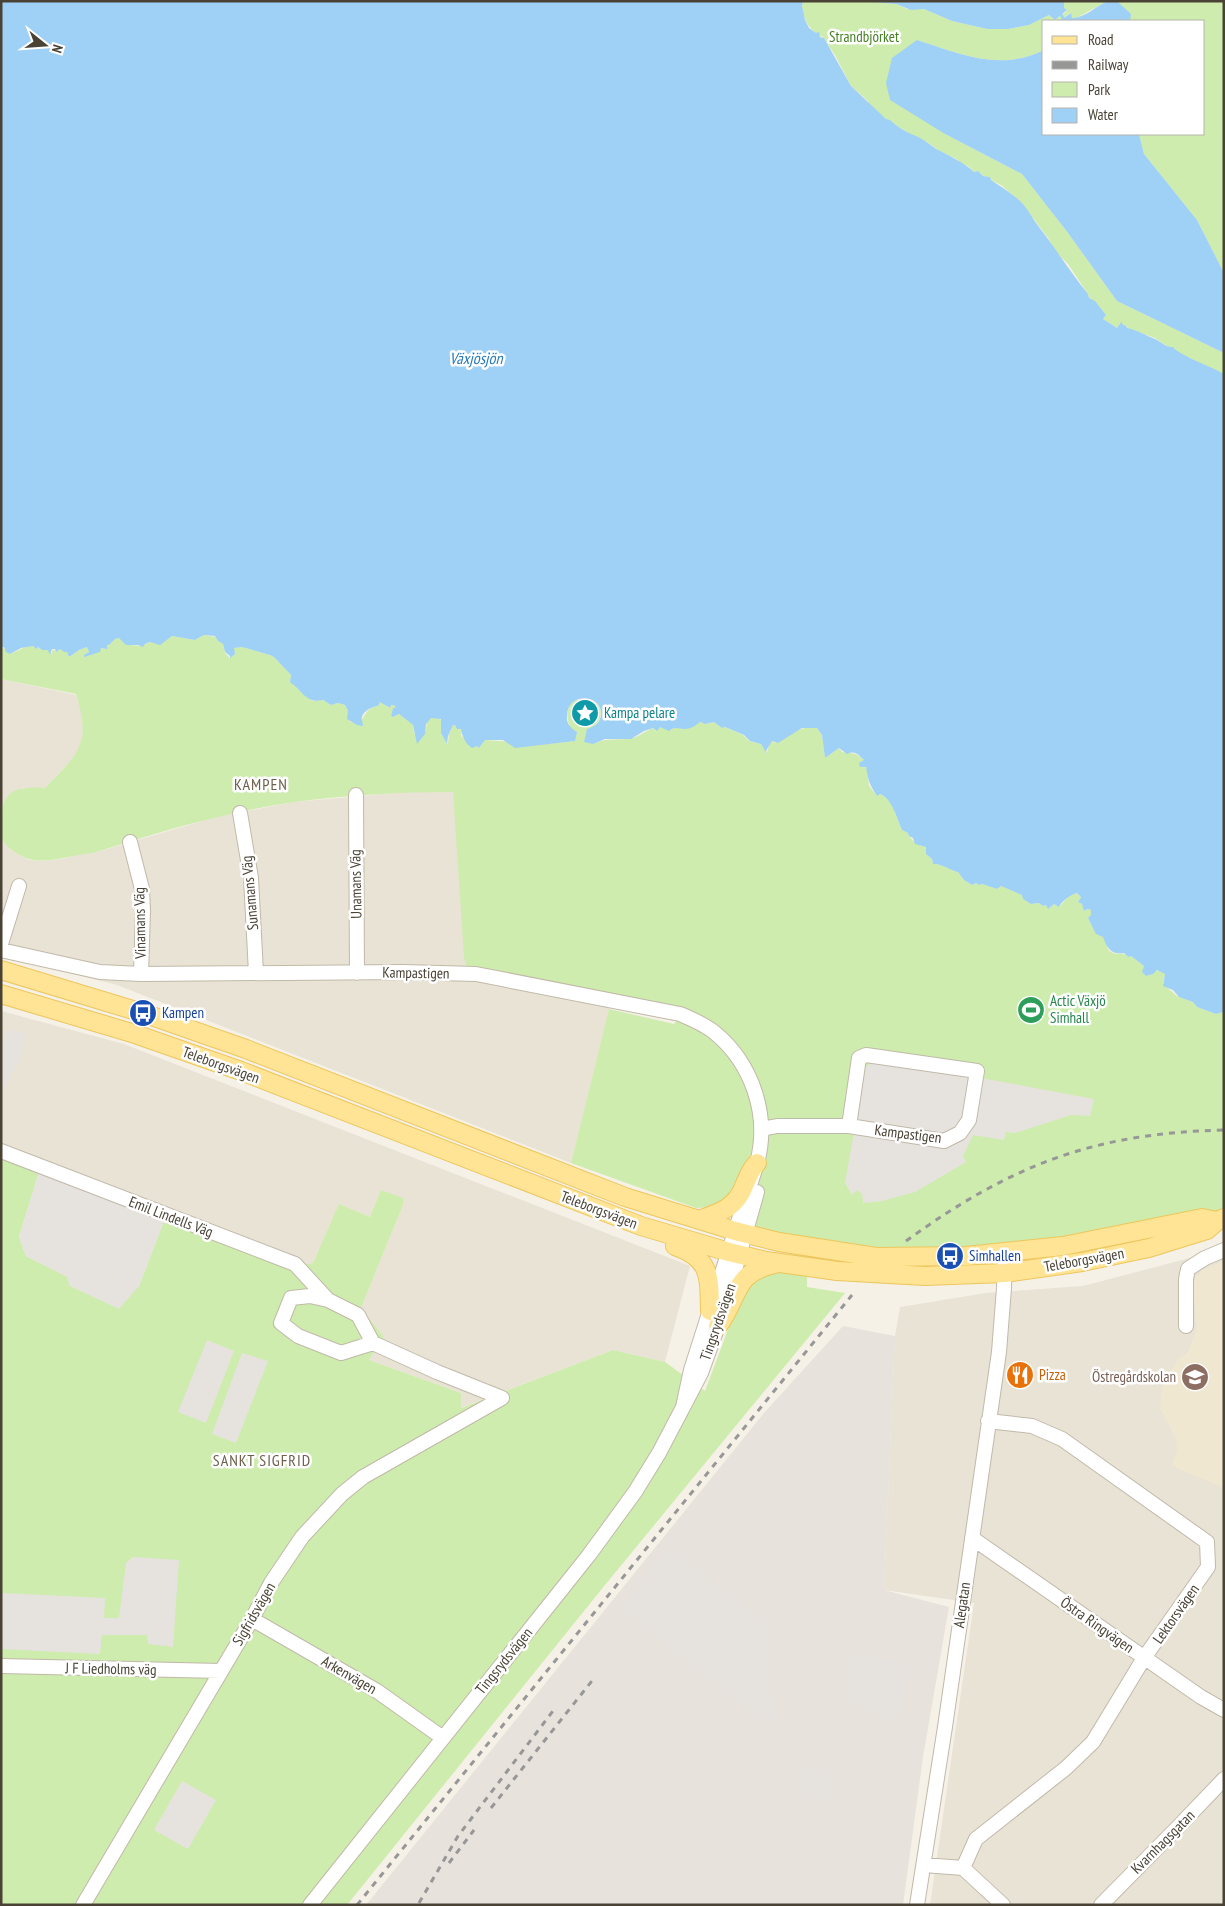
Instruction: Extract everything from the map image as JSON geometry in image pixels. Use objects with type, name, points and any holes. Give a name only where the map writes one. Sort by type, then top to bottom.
[{"type":"main road","name":"Teleborgsvägen","points":[[1,970],[133,1010],[236,1045],[625,1197],[779,1242],[876,1257],[950,1256],[1063,1246],[1202,1218],[1220,1219]]},
{"type":"main road","name":"Teleborgsvägen","points":[[1,994],[135,1034],[240,1071],[640,1226],[734,1254],[780,1263],[837,1271],[925,1276],[1005,1274],[1082,1262],[1149,1248],[1207,1230],[1220,1219]]},
{"type":"main road","points":[[699,1220],[725,1210],[734,1204],[742,1193],[750,1169],[759,1156]]},
{"type":"main road","points":[[640,1226],[671,1245],[691,1252],[699,1258],[707,1274],[714,1319],[726,1316],[739,1286],[746,1277],[755,1270],[780,1263]]},
{"type":"street","name":"Unamans Väg","points":[[356,795],[357,973]]},
{"type":"street","name":"Sunamans Väg","points":[[240,813],[251,878],[256,973]]},
{"type":"street","name":"Vinamans Väg","points":[[130,842],[142,889],[141,974]]},
{"type":"street","points":[[1,944],[19,886]]},
{"type":"street","name":"Kampastigen","points":[[1,950],[100,972],[141,974],[403,972],[476,974],[680,1014],[714,1032],[741,1063],[752,1082],[757,1098],[762,1129],[759,1156],[762,1164],[760,1180],[741,1232]]},
{"type":"street","name":"Kampastigen","points":[[762,1129],[777,1126],[849,1126],[944,1141],[960,1133],[969,1120],[977,1071],[866,1055],[859,1058],[849,1126]]},
{"type":"street","name":"Emil Lindells Väg","points":[[1,1151],[295,1264],[328,1300]]},
{"type":"street","name":"Tingsrydsvägen","points":[[310,1905],[613,1524],[635,1492],[659,1453],[701,1373],[714,1319],[741,1232]]},
{"type":"street","points":[[1186,1326],[1186,1278],[1188,1270],[1206,1258],[1224,1250]]},
{"type":"street","name":"Alegatan","points":[[917,1905],[999,1352],[1005,1252]]},
{"type":"street","name":"Emil Lindells Väg","points":[[310,1296],[328,1300],[358,1315],[373,1343],[341,1353],[298,1336],[281,1323],[290,1298],[310,1296]]},
{"type":"street","name":"Sigfridsvägen","points":[[82,1905],[252,1619],[271,1583],[302,1537],[342,1494],[363,1477],[502,1398],[437,1372],[373,1343]]},
{"type":"street","name":"Lektorsvägen","points":[[963,1868],[976,1839],[1066,1768],[1093,1742],[1144,1658],[1208,1567],[1206,1542],[1062,1439],[1032,1426],[988,1420]]},
{"type":"street","name":"Östra Ringvägen","points":[[972,1538],[1200,1697],[1224,1710]]},
{"type":"street","name":"Arkenvägen","points":[[252,1619],[377,1691],[443,1738]]},
{"type":"street","name":"J F Liedholms väg","points":[[1,1666],[221,1671]]},
{"type":"street","name":"Kvarnhagsgatan","points":[[1101,1905],[1224,1779]]},
{"type":"street","points":[[924,1864],[963,1868],[1003,1905]]},
{"type":"shaded area","points":[[1,679],[76,695],[82,713],[83,730],[81,744],[75,756],[45,788],[22,788],[1,810]]},
{"type":"shaded area","points":[[404,792],[453,792],[611,1002],[571,1163],[117,985],[1,956],[1,835],[10,849],[17,854],[29,860],[44,861],[93,853],[216,817],[294,802]]},
{"type":"shaded area","points":[[1,1011],[124,1044],[690,1266],[665,1362],[613,1350],[460,1408],[461,1393],[369,1360],[384,1337],[361,1308],[403,1205],[381,1190],[370,1217],[339,1205],[313,1263],[294,1266],[1,1158]]},
{"type":"shaded area","points":[[7,1029],[26,1034],[20,1058],[1,1094],[1,1050]]},
{"type":"shaded area","points":[[873,1061],[976,1077],[1094,1099],[1090,1116],[1071,1115],[1015,1133],[1006,1132],[1004,1140],[973,1135],[963,1156],[966,1162],[915,1192],[882,1201],[863,1203],[862,1194],[857,1190],[852,1195],[845,1183],[864,1075],[866,1067]]},
{"type":"shaded area","points":[[39,1172],[165,1218],[139,1286],[119,1309],[70,1286],[67,1277],[26,1256],[19,1237]]},
{"type":"shaded area","points":[[1224,1249],[1224,1905],[930,1905],[974,1603],[884,1590],[895,1336],[900,1307],[986,1293],[1083,1286]]},
{"type":"shaded area","name":"Östregårdskolan","points":[[1224,1261],[1224,1488],[1172,1466],[1177,1449],[1176,1439],[1160,1408],[1164,1381],[1177,1361],[1188,1352],[1197,1328],[1193,1289],[1195,1278],[1202,1270]]},
{"type":"shaded area","points":[[843,1326],[895,1336],[884,1590],[949,1607],[923,1757],[903,1905],[366,1905],[764,1413]]},
{"type":"shaded area","points":[[207,1340],[234,1351],[206,1423],[178,1412]]},
{"type":"shaded area","points":[[242,1353],[268,1361],[236,1443],[212,1434]]},
{"type":"shaded area","points":[[669,1546],[771,1627],[766,1666],[778,1717],[766,1725],[620,1610]]},
{"type":"shaded area","points":[[133,1557],[179,1560],[173,1647],[148,1644],[147,1635],[102,1635],[100,1654],[1,1649],[1,1593],[105,1598],[104,1618],[119,1618],[126,1563]]},
{"type":"shaded area","points":[[847,1655],[908,1661],[904,1700],[894,1724],[842,1699]]},
{"type":"shaded area","points":[[798,1767],[828,1771],[833,1799],[806,1806]]},
{"type":"shaded area","points":[[182,1781],[216,1800],[188,1849],[154,1830]]},
{"type":"green space","name":"Strandbjörket","points":[[803,1],[861,1],[896,4],[907,9],[924,9],[952,21],[987,29],[1008,29],[1029,25],[1049,15],[1055,20],[1042,20],[1042,51],[1012,60],[980,59],[917,40],[945,134],[1022,174],[1117,301],[1224,353],[1224,374],[1179,353],[1174,348],[1170,348],[1155,338],[1127,328],[1122,324],[1122,321],[1117,328],[1103,319],[1106,315],[1089,298],[1068,264],[1055,251],[1048,238],[1022,203],[1001,185],[991,180],[990,177],[983,176],[978,171],[974,172],[955,158],[941,152],[886,119],[869,105],[868,101],[851,86],[823,37],[810,28],[804,17]]},
{"type":"green space","name":"Strandbjörket","points":[[1064,1],[1108,1],[1076,18],[1072,18],[1070,13],[1060,20],[1055,20],[1067,11],[1064,8]]},
{"type":"green space","points":[[1117,1],[1224,1],[1224,273],[1197,220],[1144,154],[1139,135],[1205,135],[1205,20],[1130,20],[1130,14]]},
{"type":"green space","points":[[204,635],[216,637],[223,644],[225,653],[230,658],[235,653],[233,648],[242,647],[274,657],[291,675],[290,681],[312,701],[323,700],[331,705],[338,703],[345,705],[350,722],[357,725],[370,709],[378,706],[380,701],[389,708],[391,705],[394,705],[397,708],[393,708],[391,716],[399,714],[413,725],[414,733],[419,740],[426,730],[427,721],[431,718],[439,718],[442,721],[441,733],[447,744],[453,725],[462,730],[461,735],[470,747],[477,746],[479,748],[485,740],[546,744],[575,741],[567,715],[573,701],[583,699],[593,701],[600,707],[599,719],[593,730],[593,744],[635,737],[653,728],[656,731],[660,727],[670,730],[690,727],[700,722],[705,724],[714,722],[722,728],[725,727],[743,735],[749,741],[761,744],[767,753],[769,744],[772,741],[775,743],[800,729],[817,728],[822,735],[825,758],[839,748],[842,752],[856,754],[864,760],[862,768],[864,766],[867,769],[869,786],[877,796],[880,794],[888,800],[894,809],[902,830],[908,833],[915,842],[926,847],[926,854],[932,859],[933,864],[958,872],[964,880],[972,885],[976,883],[997,889],[1001,886],[1023,895],[1023,899],[1031,904],[1039,903],[1043,906],[1046,905],[1048,908],[1054,904],[1059,907],[1070,895],[1077,893],[1081,897],[1078,902],[1082,904],[1085,911],[1091,910],[1091,916],[1088,918],[1089,921],[1105,939],[1110,952],[1124,954],[1128,957],[1131,956],[1144,966],[1143,970],[1146,976],[1153,974],[1154,971],[1160,971],[1165,974],[1163,984],[1177,996],[1193,1002],[1197,1007],[1216,1014],[1224,1011],[1224,1210],[1063,1246],[876,1257],[735,1231],[762,1141],[741,1063],[697,1021],[468,974],[464,957],[453,792],[393,793],[269,806],[193,823],[93,853],[53,860],[44,861],[25,858],[11,849],[1,835],[2,812],[8,796],[21,789],[45,788],[74,756],[82,737],[83,725],[76,694],[1,679],[2,647],[10,654],[30,646],[36,649],[38,647],[42,650],[49,650],[51,655],[53,649],[56,652],[60,649],[67,652],[69,657],[87,647],[89,652],[84,655],[99,652],[101,648],[107,649],[107,644],[109,645],[119,638],[129,645],[142,646],[150,642],[161,643],[172,636],[195,640]]},
{"type":"green space","points":[[609,1009],[674,1024],[678,1019],[695,1026],[728,1051],[751,1095],[755,1121],[754,1146],[738,1187],[718,1207],[696,1208],[571,1163]]},
{"type":"green space","points":[[1,1158],[39,1172],[19,1237],[26,1256],[68,1277],[139,1286],[165,1218],[294,1266],[313,1263],[339,1204],[370,1217],[381,1190],[403,1198],[403,1205],[361,1308],[384,1337],[369,1360],[461,1393],[461,1408],[613,1350],[665,1362],[705,1391],[742,1292],[766,1268],[807,1273],[807,1287],[845,1293],[605,1585],[347,1905],[1,1905]]},
{"type":"water","name":"Växjösjön","points":[[1,1],[803,1],[802,6],[805,20],[809,28],[816,33],[819,32],[820,37],[824,38],[851,86],[886,119],[959,161],[974,172],[978,171],[983,176],[990,177],[991,180],[1019,200],[1088,294],[1089,298],[1095,301],[1106,315],[1103,319],[1117,328],[1122,321],[1122,324],[1127,328],[1155,339],[1168,347],[1173,347],[1182,354],[1224,374],[1223,1012],[1216,1014],[1197,1007],[1193,1002],[1179,997],[1173,990],[1163,986],[1165,974],[1157,970],[1153,974],[1146,976],[1142,972],[1144,966],[1131,956],[1128,957],[1124,953],[1116,953],[1110,950],[1103,937],[1096,934],[1088,918],[1091,915],[1091,910],[1084,911],[1082,904],[1078,902],[1081,897],[1077,893],[1066,899],[1059,907],[1054,904],[1048,909],[1046,905],[1043,906],[1039,903],[1031,904],[1023,899],[1022,895],[1001,886],[997,889],[976,883],[972,885],[964,880],[958,872],[933,864],[932,859],[926,854],[926,847],[915,844],[913,838],[902,830],[894,809],[888,800],[880,794],[877,796],[870,783],[866,767],[860,767],[859,763],[864,760],[857,754],[847,754],[839,748],[825,758],[822,735],[817,728],[802,728],[778,743],[772,741],[766,751],[767,754],[761,744],[750,741],[744,735],[725,727],[722,728],[714,722],[705,724],[700,722],[689,728],[675,728],[669,731],[660,727],[657,731],[653,728],[631,739],[605,739],[593,744],[584,742],[587,729],[596,725],[600,719],[600,709],[597,703],[585,698],[573,702],[567,716],[568,724],[577,732],[575,741],[515,748],[503,740],[485,740],[479,748],[477,746],[472,748],[465,740],[461,729],[457,729],[455,725],[453,725],[448,736],[447,744],[441,733],[441,719],[431,718],[426,724],[425,734],[417,744],[413,725],[399,714],[391,716],[393,708],[396,708],[394,705],[391,705],[390,708],[380,702],[378,706],[364,713],[362,718],[363,726],[357,725],[347,719],[348,711],[345,705],[338,703],[331,705],[323,700],[317,701],[305,696],[290,682],[291,675],[274,657],[242,647],[234,648],[235,654],[230,658],[225,652],[223,644],[215,636],[204,635],[195,640],[172,636],[160,645],[150,642],[143,647],[126,645],[119,638],[107,645],[107,649],[101,648],[100,652],[84,657],[89,652],[87,647],[69,657],[67,652],[60,649],[56,652],[55,649],[52,649],[50,655],[48,650],[42,650],[38,647],[36,649],[33,646],[21,648],[10,654],[6,652],[4,647],[1,648]]},
{"type":"water","points":[[861,1],[1064,1],[1064,8],[1067,10],[1055,20],[1049,15],[1029,25],[1008,29],[987,29],[952,21],[924,9],[911,10],[896,4]]},
{"type":"water","points":[[1117,1],[1131,14],[1130,20],[1060,20],[1071,13],[1072,18],[1081,16],[1104,3]]},
{"type":"water","points":[[917,40],[980,59],[1012,60],[1042,51],[1042,135],[1139,135],[1144,154],[1197,220],[1224,273],[1224,353],[1117,301],[1022,174],[945,134],[890,100],[886,83],[892,58]]},
{"type":"railway","points":[[906,1241],[982,1192],[1018,1173],[1056,1158],[1094,1146],[1134,1138],[1224,1130]]},
{"type":"railway","points":[[357,1905],[852,1295]]},
{"type":"railway","points":[[491,1808],[595,1677]]},
{"type":"railway","points":[[419,1903],[458,1836],[556,1707]]},
{"type":"railway","points":[[449,1863],[474,1830]]},
{"type":"place","name":"Kampa pelare","points":[[585,713]]},
{"type":"place","name":"Actic Växjö Simhall","points":[[1031,1010]]},
{"type":"place","name":"Kampen","points":[[143,1013]]},
{"type":"place","name":"Simhallen","points":[[950,1256]]},
{"type":"place","name":"Pizza","points":[[1020,1375]]},
{"type":"place","name":"Östregårdskolan","points":[[1195,1377]]},
{"type":"district","name":"KAMPEN","points":[[261,784]]},
{"type":"district","name":"SANKT SIGFRID","points":[[262,1460]]}]
